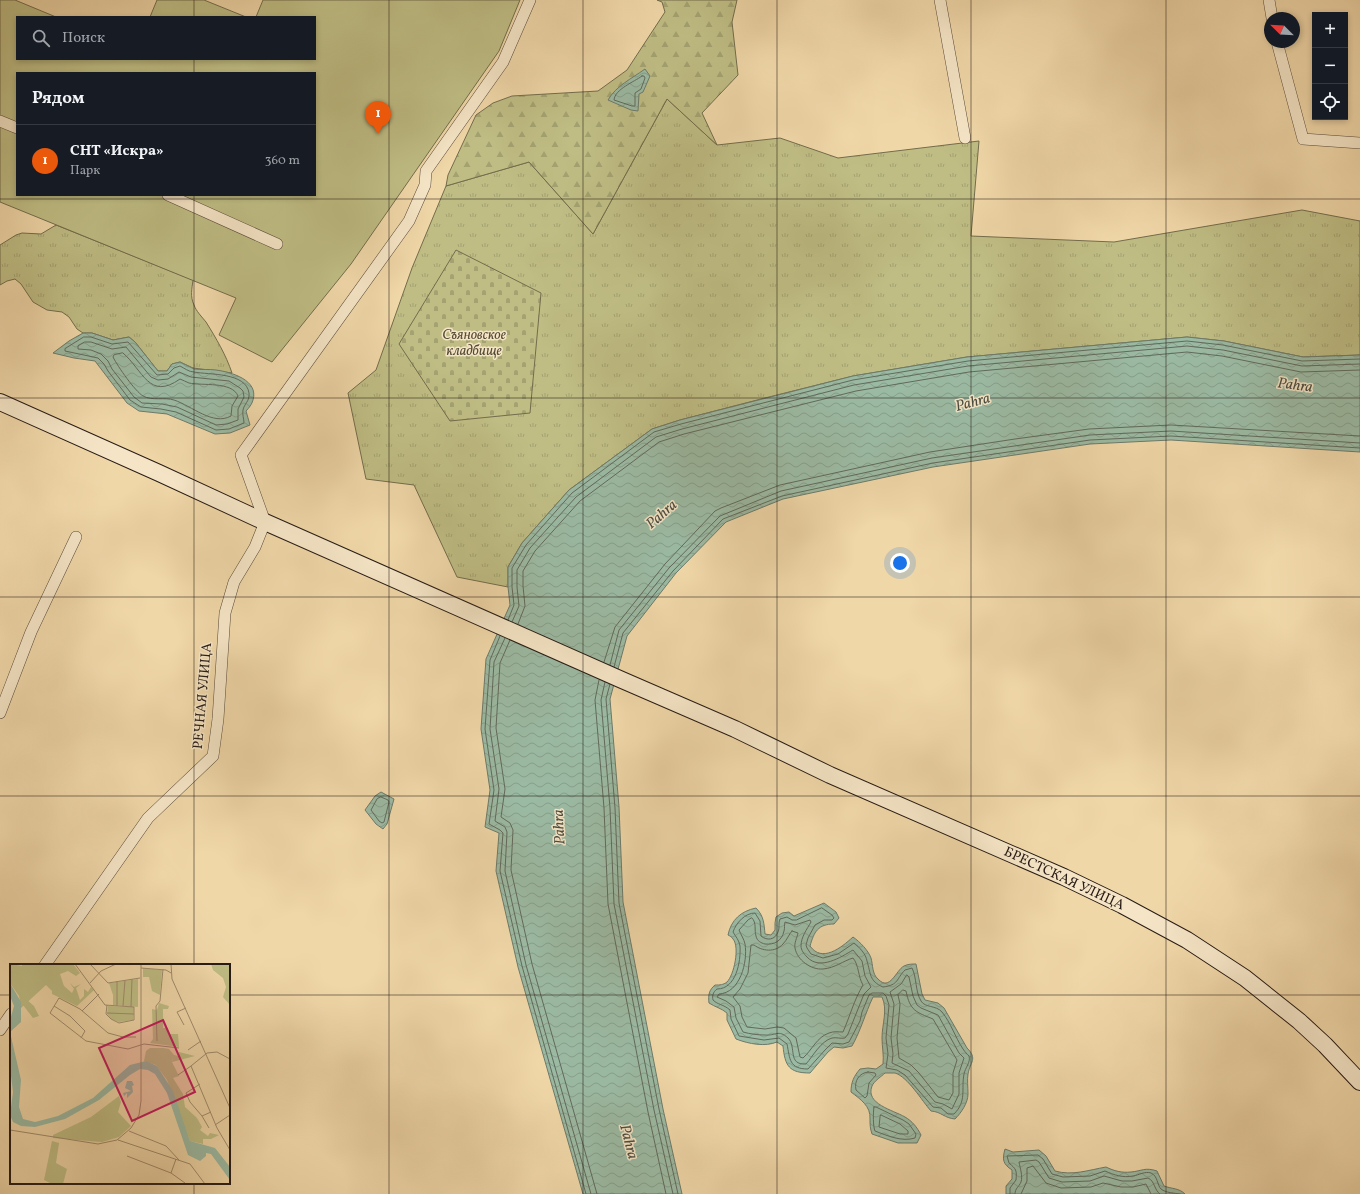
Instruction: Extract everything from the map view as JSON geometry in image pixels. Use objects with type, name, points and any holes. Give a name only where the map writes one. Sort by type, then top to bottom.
[{"type":"main road","name":"БРЕСТСКАЯ УЛИЦА","points":[[0,402],[265,522],[734,729],[830,775],[1064,877],[1122,905],[1188,940],[1245,978],[1299,1021],[1325,1045],[1360,1082]]},
{"type":"street","points":[[265,522],[241,455],[409,221],[424,185],[426,171],[503,62],[530,0]]},
{"type":"street","points":[[940,0],[965,138]]},
{"type":"street","points":[[1269,0],[1271,12]]},
{"type":"street","points":[[1279,48],[1303,139],[1360,143]]},
{"type":"street","points":[[0,121],[16,128]]},
{"type":"street","points":[[170,196],[277,244]]},
{"type":"street","name":"РЕЧНАЯ УЛИЦА","points":[[46,964],[148,818],[214,756],[225,613],[234,582],[255,547],[265,522]]},
{"type":"street","points":[[0,713],[31,632],[76,537]]},
{"type":"street","points":[[0,1030],[10,1015]]},
{"type":"green space","points":[[0,0],[15,0],[54,16],[16,16],[16,60],[316,60],[316,16],[256,16],[263,0],[520,0],[499,51],[351,264],[272,362],[219,335],[236,298],[0,202]]},
{"type":"green space","points":[[157,0],[204,0],[244,16],[150,16]]},
{"type":"green space","points":[[657,0],[737,0],[732,22],[738,75],[702,113],[717,145],[667,99],[593,234],[529,162],[446,186],[448,175],[476,115],[493,103],[512,96],[598,91],[627,70],[665,12],[662,2]]},
{"type":"green space","points":[[667,99],[717,145],[780,138],[838,158],[979,141],[971,236],[1114,242],[1302,210],[1360,221],[1360,355],[1303,357],[1224,341],[1187,337],[967,357],[853,376],[680,420],[652,429],[569,490],[522,543],[508,567],[508,587],[457,577],[414,485],[366,479],[348,393],[376,370],[412,268],[446,186],[529,162],[593,234]]},
{"type":"green space","points":[[56,225],[193,280],[192,296],[195,307],[217,340],[232,373],[193,368],[180,362],[172,364],[167,371],[158,371],[135,342],[129,337],[113,340],[92,333],[83,333],[77,329],[69,317],[62,312],[47,310],[33,302],[21,284],[15,279],[0,285],[0,245],[16,235],[22,233],[41,234]]},
{"type":"green space","name":"Съяновское кладбище","points":[[456,250],[541,293],[530,413],[450,421],[399,344]]},
{"type":"water","points":[[645,69],[650,76],[643,92],[639,94],[638,111],[631,110],[608,100],[615,91]]},
{"type":"water","points":[[83,333],[92,333],[113,340],[129,337],[135,342],[158,371],[167,371],[172,364],[180,362],[194,369],[222,371],[242,378],[252,387],[254,393],[252,403],[246,411],[250,425],[230,433],[215,434],[167,414],[139,411],[127,403],[95,361],[53,353]]},
{"type":"water","name":"Pahra","points":[[1187,337],[1224,341],[1303,357],[1360,355],[1360,452],[1171,440],[1090,444],[933,467],[783,499],[726,522],[676,573],[627,636],[610,699],[619,807],[623,902],[663,1109],[682,1194],[583,1194],[518,967],[496,871],[499,833],[485,827],[490,790],[481,729],[486,659],[510,605],[508,567],[522,543],[569,490],[652,429],[680,420],[853,376],[967,357]]},
{"type":"water","points":[[381,792],[394,799],[387,824],[383,829],[376,824],[365,810],[375,796]]},
{"type":"water","points":[[824,903],[836,912],[839,918],[834,924],[820,927],[815,933],[810,946],[815,951],[826,954],[837,949],[853,937],[864,946],[870,955],[876,977],[882,982],[886,983],[889,982],[904,966],[908,964],[916,964],[922,994],[925,1000],[938,1003],[944,1008],[972,1055],[973,1058],[968,1076],[967,1101],[962,1111],[955,1119],[931,1111],[910,1084],[900,1075],[895,1073],[885,1073],[873,1084],[871,1092],[876,1102],[910,1120],[916,1127],[921,1135],[917,1143],[898,1143],[872,1134],[869,1110],[858,1097],[851,1092],[853,1079],[860,1069],[876,1069],[883,1064],[882,1038],[885,1007],[882,997],[873,997],[852,1046],[843,1048],[834,1047],[810,1073],[797,1072],[789,1067],[785,1059],[783,1046],[777,1042],[772,1044],[757,1044],[736,1039],[727,1020],[727,1013],[709,1003],[711,989],[715,985],[721,985],[727,982],[732,973],[736,948],[733,938],[728,935],[734,921],[741,914],[756,908],[762,917],[765,934],[771,935],[775,930],[776,917],[782,913],[789,912],[794,916]]},
{"type":"water","points":[[1005,1149],[1013,1152],[1039,1150],[1046,1156],[1055,1171],[1061,1172],[1080,1172],[1106,1167],[1115,1171],[1124,1172],[1135,1172],[1146,1169],[1157,1171],[1164,1186],[1178,1190],[1185,1194],[1006,1194],[1006,1186],[1012,1179],[1012,1170],[1004,1161]]},
{"type":"place","name":"СНТ «Искра»","points":[[378,134]]}]
